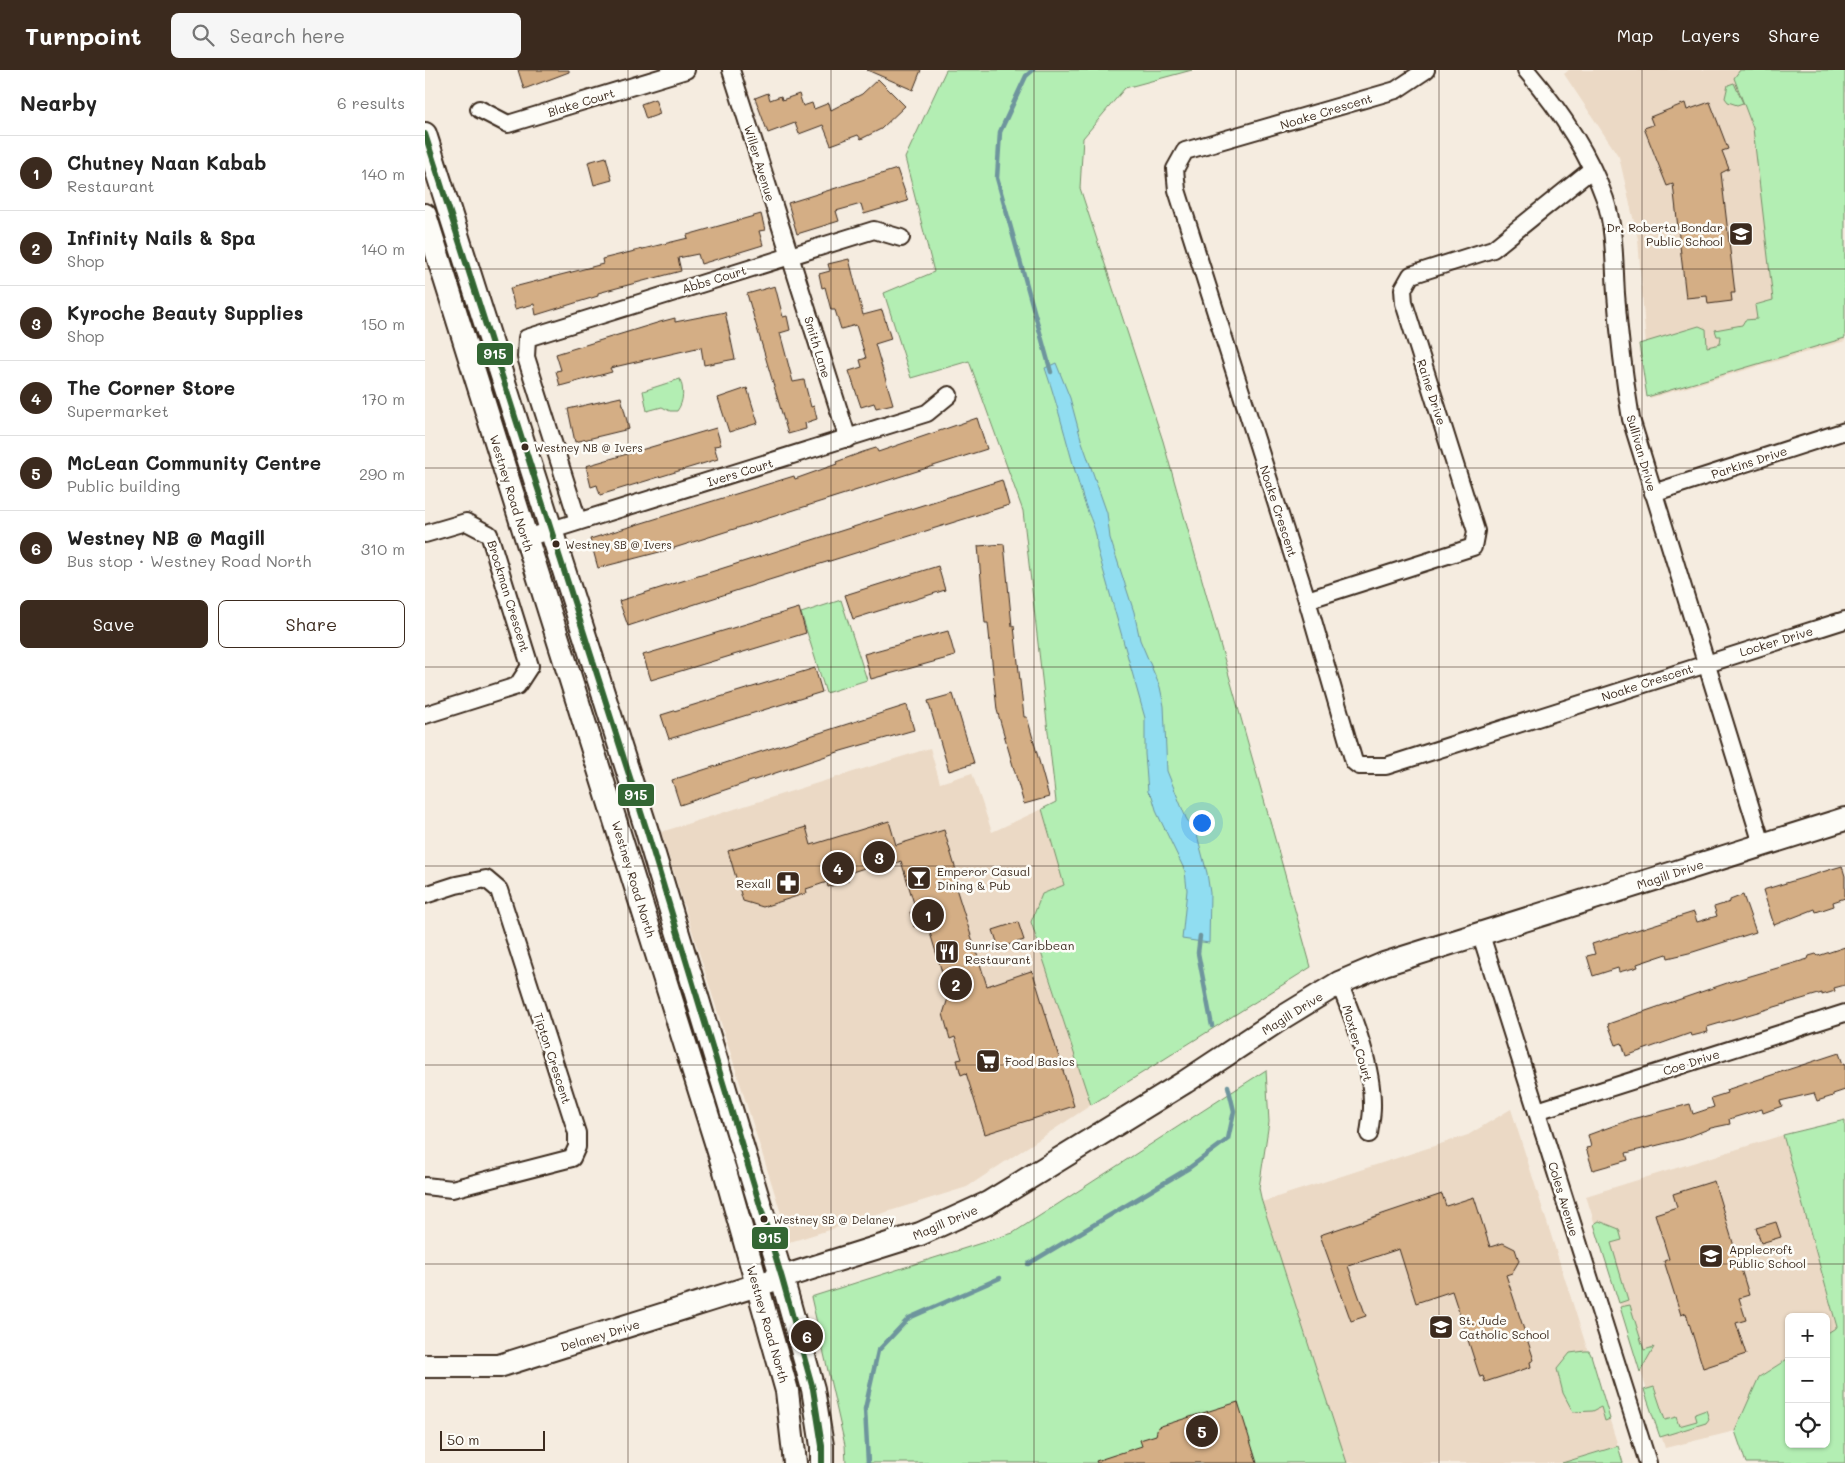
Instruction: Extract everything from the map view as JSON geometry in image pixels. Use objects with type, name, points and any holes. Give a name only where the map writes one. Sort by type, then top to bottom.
[{"type":"main road","name":"Westney Road North","points":[[425,134],[549,530],[646,828],[770,1282],[787,1391],[795,1463]]},
{"type":"main road","name":"Westney Road North","points":[[425,214],[725,1170],[813,1389],[822,1446],[822,1463]]},
{"type":"main road","name":"Magill Drive","points":[[770,1282],[919,1234],[971,1212],[1339,984],[1384,964],[1481,935],[1845,818]]},
{"type":"main road","name":"Delaney Drive","points":[[425,1366],[499,1366],[770,1282]]},
{"type":"street","name":"Blake Court","points":[[479,109],[508,124],[686,70]]},
{"type":"street","name":"Willer Avenue","points":[[731,70],[788,256]]},
{"type":"street","name":"Noake Crescent","points":[[1426,70],[1396,90],[1185,151],[1175,169],[1177,190],[1307,600],[1354,762],[1359,766],[1386,766],[1707,663]]},
{"type":"street","name":"Sullivan Drive","points":[[1525,70],[1554,105],[1584,151],[1605,200],[1613,239],[1621,364],[1631,419],[1762,844]]},
{"type":"street","name":"Raine Drive","points":[[1307,600],[1473,547],[1476,532],[1404,303],[1403,290],[1411,275],[1493,249],[1591,170]]},
{"type":"street","name":"Abbs Court","points":[[578,522],[526,357],[527,338],[874,230],[901,238]]},
{"type":"street","name":"Smith Lane","points":[[788,256],[848,439]]},
{"type":"street","name":"Ivers Court","points":[[526,538],[927,413],[949,395]]},
{"type":"street","name":"Parkins Drive","points":[[1653,493],[1845,431]]},
{"type":"street","name":"Brockman Crescent","points":[[425,534],[466,522],[489,534],[530,666],[517,686],[425,715]]},
{"type":"street","name":"Locker Drive","points":[[1707,663],[1845,620]]},
{"type":"street","name":"Tipton Crescent","points":[[425,895],[455,885],[486,879],[499,890],[577,1134],[577,1147],[573,1158],[453,1189],[425,1186]]},
{"type":"street","name":"Coles Avenue","points":[[1481,935],[1648,1463]]},
{"type":"street","name":"Moxter Court","points":[[1339,984],[1349,1007],[1370,1079],[1372,1107],[1369,1134]]},
{"type":"street","name":"Coe Drive","points":[[1537,1111],[1845,1013]]},
{"type":"shaded area","name":"Dr. Roberta Bondar Public School","points":[[1569,70],[1796,70],[1845,229],[1845,341],[1650,398],[1638,239],[1619,157],[1564,74]]},
{"type":"shaded area","points":[[930,748],[940,783],[972,773],[992,832],[1042,809],[1065,885],[1042,894],[1031,923],[1091,1105],[967,1187],[790,1242],[661,832]]},
{"type":"shaded area","name":"St. Jude Catholic School","points":[[1511,1109],[1618,1446],[1562,1463],[1347,1463],[1262,1202],[1468,1135]]},
{"type":"shaded area","name":"Applecroft Public School","points":[[1783,1135],[1837,1327],[1830,1331],[1830,1313],[1785,1313],[1785,1361],[1759,1377],[1735,1431],[1665,1448],[1586,1196]]},
{"type":"green space","points":[[946,70],[1192,70],[1125,88],[1083,138],[1080,188],[1163,441],[1311,967],[1091,1105],[1031,922],[1042,894],[1064,885],[1042,809],[1056,802],[1023,511],[969,361],[911,378],[884,293],[934,272],[905,158]]},
{"type":"green space","points":[[1740,70],[1845,70],[1845,338],[1647,397],[1639,344],[1699,326],[1706,329],[1707,347],[1720,344],[1721,336],[1717,336],[1715,330],[1742,325],[1745,320],[1757,319],[1755,305],[1773,300],[1753,128],[1734,78]]},
{"type":"green space","points":[[1734,83],[1743,103],[1737,105],[1728,102],[1725,98],[1728,85]]},
{"type":"green space","points":[[680,379],[683,395],[677,411],[670,411],[662,407],[647,411],[643,391]]},
{"type":"green space","points":[[841,600],[867,680],[826,693],[801,613]]},
{"type":"green space","points":[[1266,1070],[1269,1122],[1259,1188],[1347,1463],[846,1463],[845,1445],[811,1297],[1013,1233]]},
{"type":"green space","points":[[1845,1120],[1845,1463],[1746,1463],[1735,1431],[1759,1377],[1785,1361],[1785,1448],[1830,1448],[1830,1331],[1837,1327],[1783,1135]]},
{"type":"green space","points":[[1599,1221],[1619,1229],[1622,1240],[1611,1243],[1628,1300],[1619,1303],[1594,1224]]},
{"type":"green space","points":[[1630,1305],[1644,1350],[1654,1347],[1640,1372],[1620,1307]]},
{"type":"green space","points":[[1589,1351],[1591,1355],[1610,1419],[1605,1421],[1601,1407],[1593,1411],[1573,1412],[1563,1393],[1557,1369],[1570,1353]]},
{"type":"green space","points":[[1654,1387],[1665,1420],[1676,1417],[1679,1426],[1697,1421],[1695,1414],[1706,1410],[1709,1419],[1706,1423],[1660,1437],[1644,1390]]},
{"type":"green space","points":[[1618,1446],[1623,1463],[1562,1463]]},
{"type":"water","points":[[1056,363],[1070,398],[1081,439],[1107,513],[1110,538],[1134,612],[1140,640],[1160,687],[1164,706],[1167,771],[1186,818],[1197,835],[1207,873],[1210,893],[1209,943],[1182,939],[1187,890],[1185,871],[1157,813],[1152,796],[1148,792],[1145,718],[1097,548],[1095,530],[1086,507],[1045,368]]},
{"type":"building","points":[[518,70],[569,70],[569,72],[524,89]]},
{"type":"building","points":[[867,70],[921,70],[913,90]]},
{"type":"building","points":[[878,79],[905,106],[881,129],[861,139],[858,135],[831,145],[823,125],[799,134],[795,123],[768,133],[755,98],[768,93],[770,100],[781,96],[782,100],[799,94],[803,106],[812,103],[814,109],[829,103],[831,110],[862,94]]},
{"type":"building","points":[[655,99],[660,114],[646,119],[641,104]]},
{"type":"building","points":[[1710,102],[1728,149],[1722,151],[1729,169],[1721,173],[1735,293],[1731,293],[1732,301],[1708,304],[1707,296],[1686,298],[1673,184],[1667,186],[1644,128],[1653,125],[1650,117],[1685,103],[1687,110]]},
{"type":"building","points":[[606,157],[612,180],[594,185],[588,162]]},
{"type":"building","points":[[897,169],[908,201],[864,214],[861,204],[836,211],[839,221],[797,234],[788,203]]},
{"type":"building","points":[[761,214],[765,230],[759,231],[763,245],[701,264],[698,254],[678,258],[681,271],[598,293],[598,296],[536,315],[534,304],[515,309],[510,288],[603,264],[602,259],[688,238],[687,235]]},
{"type":"building","points":[[849,259],[863,315],[882,310],[891,339],[875,344],[893,404],[876,408],[874,403],[861,407],[849,371],[862,367],[860,360],[866,358],[856,325],[841,329],[835,310],[831,310],[825,287],[822,288],[819,274],[830,271],[828,264]]},
{"type":"building","points":[[775,286],[783,317],[787,316],[790,330],[780,333],[793,382],[804,380],[811,407],[814,406],[817,419],[805,423],[806,429],[788,434],[747,294]]},
{"type":"building","points":[[725,312],[735,359],[704,365],[701,347],[610,368],[612,372],[560,386],[556,371],[561,370],[556,354],[675,318],[675,322]]},
{"type":"building","points":[[747,388],[758,423],[729,432],[718,398]]},
{"type":"building","points":[[621,397],[629,429],[575,442],[568,409]]},
{"type":"building","points":[[977,418],[987,449],[671,549],[598,568],[590,539],[794,476],[795,479],[837,464],[836,462],[863,452],[876,448],[878,452]]},
{"type":"building","points":[[716,428],[721,445],[714,446],[718,459],[600,495],[597,485],[591,487],[586,466]]},
{"type":"building","points":[[1002,480],[1009,505],[628,626],[619,601]]},
{"type":"building","points":[[1004,544],[1024,717],[1027,717],[1049,797],[1024,804],[997,710],[988,623],[985,623],[978,546]]},
{"type":"building","points":[[938,566],[945,590],[853,619],[845,595]]},
{"type":"building","points":[[799,608],[806,633],[651,680],[643,655]]},
{"type":"building","points":[[948,631],[955,656],[871,679],[864,654]]},
{"type":"building","points":[[815,668],[822,692],[669,739],[661,715]]},
{"type":"building","points":[[953,694],[974,763],[949,771],[928,701]]},
{"type":"building","points":[[907,705],[914,730],[841,751],[680,805],[672,780]]},
{"type":"building","points":[[889,821],[896,845],[944,830],[958,877],[955,885],[987,986],[1031,971],[1033,973],[1074,1106],[985,1134],[966,1073],[961,1075],[957,1060],[962,1059],[955,1037],[950,1039],[943,1014],[949,995],[927,923],[914,927],[910,912],[916,910],[901,861],[893,864],[892,859],[846,874],[848,881],[828,887],[827,882],[806,889],[807,893],[763,907],[743,901],[728,851],[806,827],[811,845]]},
{"type":"building","points":[[1842,866],[1845,876],[1845,898],[1833,902],[1834,906],[1816,912],[1815,909],[1774,925],[1763,890]]},
{"type":"building","points":[[1743,895],[1756,932],[1693,952],[1668,958],[1667,954],[1637,964],[1638,967],[1619,972],[1618,968],[1593,976],[1587,956],[1595,954],[1592,944],[1694,912],[1697,922],[1717,916],[1714,907]]},
{"type":"building","points":[[1018,922],[1024,940],[999,948],[993,930]]},
{"type":"building","points":[[1845,947],[1845,985],[1834,988],[1835,991],[1822,995],[1822,993],[1707,1027],[1708,1032],[1692,1036],[1691,1033],[1626,1056],[1622,1043],[1616,1045],[1608,1024],[1730,982],[1808,959],[1809,956],[1816,954],[1818,956]]},
{"type":"building","points":[[1839,1053],[1843,1064],[1845,1063],[1845,1090],[1833,1094],[1833,1096],[1817,1101],[1814,1093],[1780,1101],[1782,1106],[1763,1113],[1762,1109],[1729,1119],[1730,1124],[1711,1128],[1683,1139],[1626,1153],[1628,1160],[1593,1170],[1586,1148],[1591,1147],[1588,1135],[1632,1119],[1690,1104],[1693,1114],[1714,1107],[1711,1098],[1727,1093],[1726,1090]]},
{"type":"building","points":[[1714,1181],[1749,1295],[1739,1298],[1746,1320],[1736,1323],[1746,1354],[1703,1368],[1686,1313],[1681,1315],[1664,1261],[1669,1259],[1655,1214],[1677,1207],[1673,1194]]},
{"type":"building","points":[[1442,1194],[1446,1206],[1474,1197],[1490,1247],[1503,1243],[1515,1249],[1519,1261],[1512,1273],[1506,1275],[1534,1360],[1530,1362],[1531,1367],[1485,1382],[1483,1376],[1480,1377],[1452,1291],[1416,1303],[1399,1249],[1348,1266],[1366,1316],[1351,1321],[1320,1235]]},
{"type":"building","points":[[1776,1222],[1781,1237],[1761,1243],[1756,1228]]},
{"type":"building","points":[[1238,1402],[1257,1463],[1097,1463],[1096,1461],[1142,1446],[1140,1440],[1156,1435],[1158,1427]]},
{"type":"waterway","points":[[1033,70],[1026,76],[1000,132],[997,178],[1051,372]]},
{"type":"waterway","points":[[1200,936],[1198,953],[1212,1026]]},
{"type":"waterway","points":[[1028,1264],[1189,1168],[1228,1139],[1234,1111],[1228,1086]]},
{"type":"waterway","points":[[868,1463],[865,1409],[878,1351],[909,1318],[1000,1278]]},
{"type":"transit line","name":"915","points":[[425,134],[646,828],[782,1278],[813,1389],[822,1446],[822,1463]]},
{"type":"place","name":"Dr. Roberta Bondar Public School","points":[[1741,234]]},
{"type":"place","name":"Westney NB @ Ivers","points":[[525,447]]},
{"type":"place","name":"Westney SB @ Ivers","points":[[556,544]]},
{"type":"place","name":"Kyroche Beauty Supplies","points":[[879,857]]},
{"type":"place","name":"The Corner Store","points":[[838,868]]},
{"type":"place","name":"Emperor Casual Dining & Pub","points":[[919,878]]},
{"type":"place","name":"Rexall","points":[[788,883]]},
{"type":"place","name":"Chutney Naan Kabab","points":[[928,915]]},
{"type":"place","name":"Sunrise Caribbean Restaurant","points":[[947,952]]},
{"type":"place","name":"Infinity Nails & Spa","points":[[956,984]]},
{"type":"place","name":"Food Basics","points":[[988,1061]]},
{"type":"place","name":"Westney SB @ Delaney","points":[[764,1219]]},
{"type":"place","name":"Applecroft Public School","points":[[1711,1256]]},
{"type":"place","name":"St. Jude Catholic School","points":[[1441,1327]]},
{"type":"place","name":"Westney NB @ Magill","points":[[807,1336]]},
{"type":"place","name":"McLean Community Centre","points":[[1202,1431]]}]
